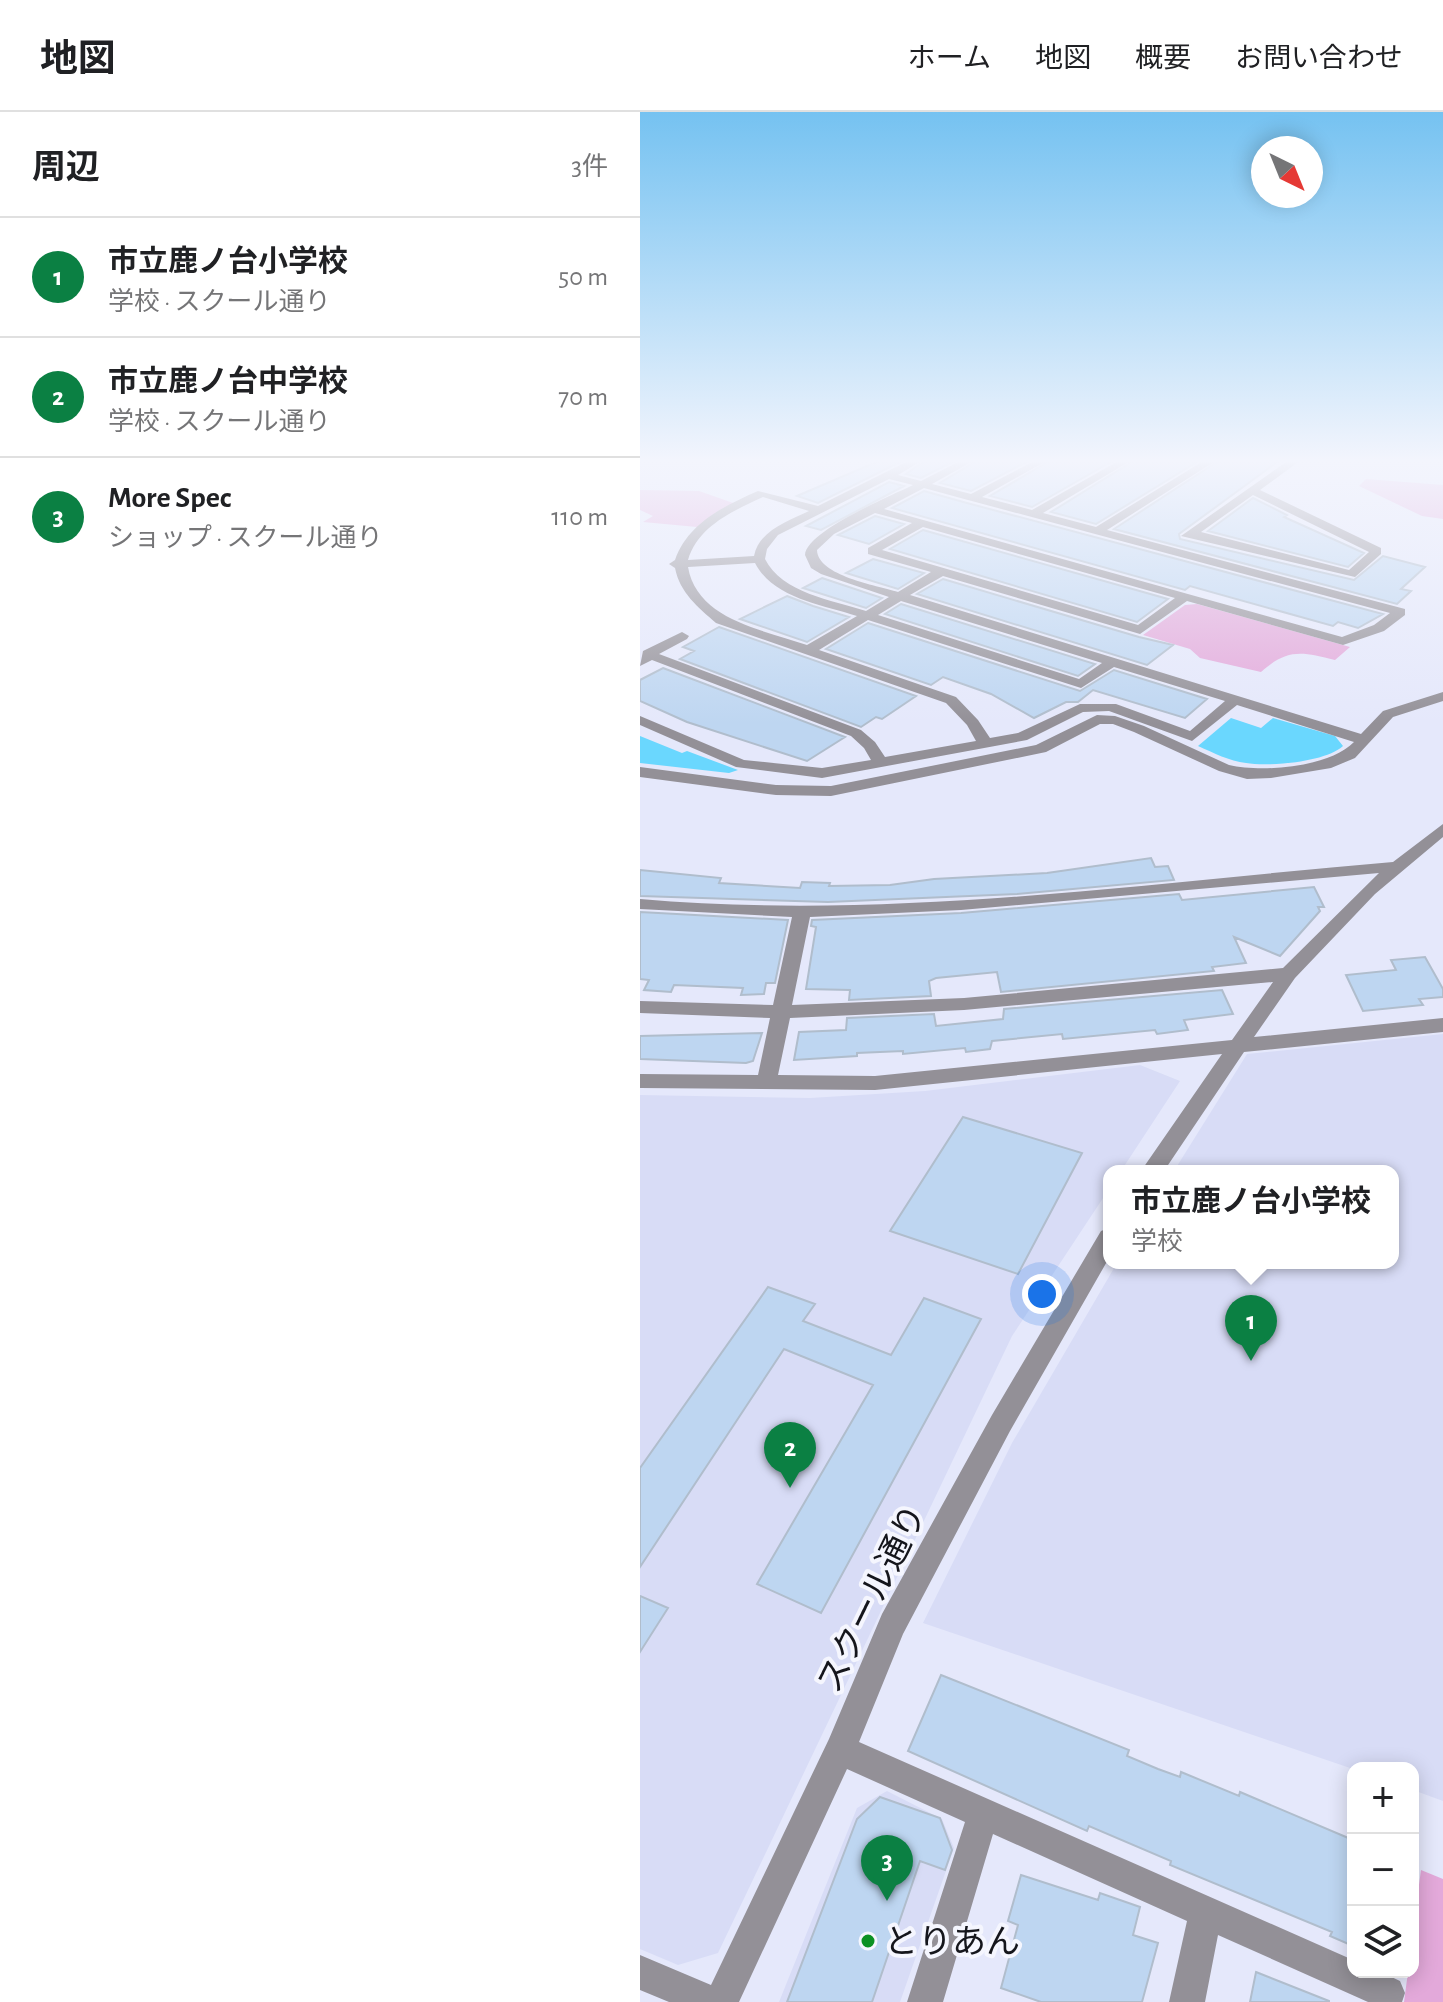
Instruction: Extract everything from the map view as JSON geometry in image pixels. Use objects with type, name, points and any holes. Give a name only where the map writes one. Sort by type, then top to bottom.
[{"type":"street","points":[[679,548],[675,574],[685,592],[701,608],[721,620],[951,700],[973,723],[985,743]]},
{"type":"street","points":[[762,548],[759,559],[771,579],[789,590],[869,616],[1081,684],[1112,662]]},
{"type":"street","points":[[812,548],[810,556],[817,566],[831,575],[1364,740]]},
{"type":"street","points":[[877,548],[872,551],[1140,630],[1184,597]]},
{"type":"street","points":[[1011,548],[1343,641],[1379,628],[1400,612],[1164,548]]},
{"type":"street","points":[[1251,548],[1351,574],[1377,551],[1371,548]]},
{"type":"street","points":[[675,564],[759,559]]},
{"type":"street","points":[[809,650],[940,572]]},
{"type":"street","points":[[644,660],[682,636]]},
{"type":"street","points":[[644,660],[856,733],[870,745],[881,763]]},
{"type":"street","points":[[640,772],[776,790],[831,791],[1041,749],[1097,719],[1115,720],[1224,768],[1247,774],[1331,763],[1350,755],[1388,714],[1443,696]]},
{"type":"street","points":[[640,720],[741,764],[822,773],[1022,737],[1068,713],[1094,707],[1127,711],[1192,737],[1235,700]]},
{"type":"street","points":[[1156,1165],[1288,974],[1394,867],[1443,829]]},
{"type":"street","points":[[640,904],[700,911],[909,911],[1394,867]]},
{"type":"street","points":[[766,1084],[802,913]]},
{"type":"street","points":[[640,1007],[781,1013],[902,1010],[1288,974]]},
{"type":"street","points":[[640,1081],[875,1083],[1443,1025]]},
{"type":"street","name":"スクール通り","points":[[721,2002],[840,1750],[892,1624],[1001,1423],[1103,1247]]},
{"type":"street","points":[[840,1750],[1388,1993]]},
{"type":"street","points":[[925,2002],[983,1814]]},
{"type":"street","points":[[1187,2002],[1206,1912]]},
{"type":"street","points":[[640,1972],[710,2002]]},
{"type":"shaded area","points":[[1197,604],[1350,647],[1335,660],[1296,654],[1279,659],[1261,672],[1200,658],[1190,649],[1143,635],[1185,605]]},
{"type":"shaded area","points":[[1443,1034],[1443,1801],[1419,1792],[1419,1762],[1347,1762],[1347,1767],[923,1623],[1012,1443],[1114,1269],[1399,1269],[1399,1165],[1178,1165],[1247,1054]]},
{"type":"shaded area","points":[[1140,1065],[1180,1081],[1125,1165],[1103,1165],[1103,1198],[1012,1336],[718,1953],[678,1965],[640,1949],[640,1095],[810,1098],[925,1091]]},
{"type":"shaded area","points":[[887,1791],[942,1819],[954,1848],[900,2002],[779,2002],[857,1808]]},
{"type":"shaded area","points":[[1421,1870],[1443,1879],[1443,2002],[1404,2002],[1407,1978],[1419,1978]]},
{"type":"water","points":[[1231,718],[1261,728],[1273,718],[1335,736],[1343,746],[1324,756],[1268,764],[1234,760],[1198,746]]},
{"type":"water","points":[[640,736],[738,770],[729,773],[640,763]]},
{"type":"building","points":[[988,548],[1168,599],[1137,622],[890,549]]},
{"type":"building","points":[[1036,548],[1137,548],[1383,614],[1358,628],[1338,622],[1333,626],[1190,586],[1185,590]]},
{"type":"building","points":[[1186,548],[1219,548],[1354,580],[1383,556],[1425,567],[1401,589],[1411,591],[1397,604]]},
{"type":"building","points":[[1275,548],[1353,548],[1364,553],[1348,567]]},
{"type":"building","points":[[873,559],[924,573],[898,589],[846,573]]},
{"type":"building","points":[[822,578],[882,598],[866,608],[803,588]]},
{"type":"building","points":[[943,579],[1173,645],[1147,665],[917,594]]},
{"type":"building","points":[[787,596],[849,617],[807,642],[740,619]]},
{"type":"building","points":[[901,604],[1095,664],[1078,676],[885,614]]},
{"type":"building","points":[[868,623],[1080,691],[1114,670],[1207,699],[1185,718],[1093,690],[1078,702],[1066,702],[1034,718],[991,694],[943,677],[931,685],[826,649]]},
{"type":"building","points":[[719,627],[916,696],[882,719],[876,717],[861,727],[680,659],[694,651],[683,647]]},
{"type":"building","points":[[663,668],[845,737],[807,761],[687,722],[640,701],[640,680]]},
{"type":"building","points":[[1151,858],[1155,867],[1168,866],[1174,880],[1017,894],[828,902],[640,896],[640,870],[721,878],[719,883],[800,888],[802,882],[830,883],[829,886],[890,885],[934,879],[1047,873]]},
{"type":"building","points":[[1314,887],[1324,907],[1318,907],[1320,911],[1280,956],[1234,937],[1246,963],[1212,967],[1214,971],[1001,992],[997,972],[936,978],[929,981],[931,996],[849,1000],[850,990],[806,989],[816,927],[811,926],[812,920],[961,913],[1179,894],[1182,900]]},
{"type":"building","points":[[640,912],[788,920],[775,983],[766,983],[764,994],[741,995],[743,988],[674,985],[671,992],[644,990],[649,980],[640,979]]},
{"type":"building","points":[[1425,957],[1443,989],[1443,997],[1419,999],[1423,1005],[1363,1011],[1346,975],[1396,970],[1391,960]]},
{"type":"building","points":[[1222,990],[1233,1014],[1184,1020],[1188,1030],[1063,1039],[1062,1034],[992,1041],[990,1049],[966,1052],[965,1048],[903,1054],[903,1051],[857,1053],[857,1056],[794,1060],[799,1032],[846,1030],[847,1018],[934,1014],[936,1026],[1003,1019],[1004,1009]]},
{"type":"building","points":[[762,1033],[753,1061],[746,1063],[640,1059],[640,1036]]},
{"type":"building","points":[[963,1117],[1082,1153],[1018,1274],[890,1231]]},
{"type":"building","points":[[768,1287],[815,1304],[803,1321],[891,1355],[924,1298],[981,1319],[821,1613],[757,1584],[873,1385],[784,1349],[640,1567],[640,1468]]},
{"type":"building","points":[[640,1596],[668,1608],[640,1652]]},
{"type":"building","points":[[941,1675],[1129,1750],[1127,1756],[1158,1769],[1180,1777],[1181,1772],[1239,1796],[1240,1792],[1347,1837],[1347,1943],[1330,1936],[1332,1932],[1170,1865],[1171,1861],[1089,1826],[1087,1831],[908,1751]]},
{"type":"building","points":[[880,1797],[940,1818],[952,1850],[945,1870],[920,1861],[872,2002],[787,2002],[857,1819]]},
{"type":"building","points":[[1021,1875],[1098,1900],[1100,1893],[1140,1907],[1133,1935],[1158,1943],[1142,2002],[1041,2002],[1001,1988],[1018,1925],[1008,1921]]},
{"type":"building","points":[[1256,1972],[1329,2001],[1329,2002],[1250,2002]]},
{"type":"place","name":"市立鹿ノ台小学校","points":[[1251,1361]]},
{"type":"place","name":"市立鹿ノ台中学校","points":[[790,1488]]},
{"type":"place","name":"More Spec","points":[[887,1901]]},
{"type":"place","name":"とりあん","points":[[868,1941]]}]
